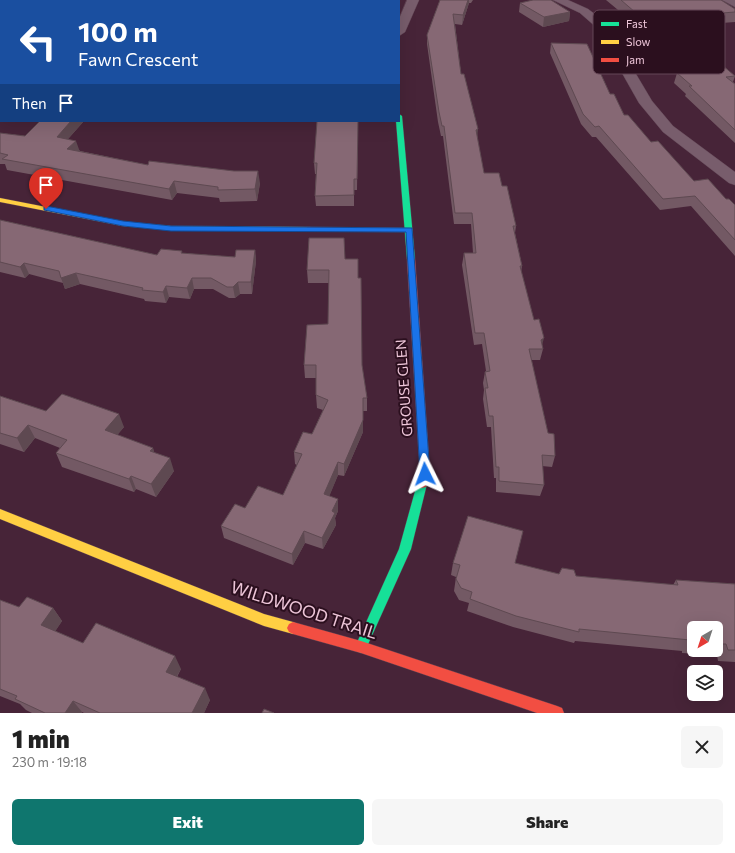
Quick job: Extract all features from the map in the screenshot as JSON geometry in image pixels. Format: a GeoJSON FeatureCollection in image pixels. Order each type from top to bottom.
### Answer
{"type":"FeatureCollection","features":[{"type":"Feature","properties":{"kind":"street"},"geometry":{"type":"LineString","coordinates":[[400,30],[413,0]]}},
{"type":"Feature","properties":{"kind":"street"},"geometry":{"type":"LineString","coordinates":[[559,0],[584,11],[593,18]]}},
{"type":"Feature","properties":{"kind":"street"},"geometry":{"type":"LineString","coordinates":[[728,0],[735,4]]}},
{"type":"Feature","properties":{"kind":"street"},"geometry":{"type":"LineString","coordinates":[[630,74],[650,108],[668,129],[735,180]]}},
{"type":"Feature","properties":{"kind":"street","name":"GROUSE GLEN"},"geometry":{"type":"LineString","coordinates":[[361,647],[404,549],[425,474],[409,230],[400,122]]}},
{"type":"Feature","properties":{"kind":"street"},"geometry":{"type":"LineString","coordinates":[[0,200],[123,224],[171,228],[409,230]]}},
{"type":"Feature","properties":{"kind":"street","name":"WILDWOOD TRAIL"},"geometry":{"type":"LineString","coordinates":[[0,514],[264,620],[361,647],[557,713]]}},
{"type":"Feature","properties":{"kind":"building"},"geometry":{"type":"Polygon","coordinates":[[[440,0],[468,0],[463,15],[453,14],[461,74],[464,74],[478,129],[476,130],[484,173],[499,173],[502,186],[507,186],[516,226],[513,226],[522,266],[520,266],[534,320],[539,319],[544,338],[541,340],[543,349],[529,349],[548,433],[554,434],[555,456],[542,455],[544,485],[499,481],[499,467],[496,467],[493,416],[489,416],[485,388],[488,388],[485,372],[490,371],[484,333],[475,333],[464,253],[476,253],[472,213],[455,213],[444,126],[442,126],[439,112],[427,35],[440,0]]]}},
{"type":"Feature","properties":{"kind":"building"},"geometry":{"type":"Polygon","coordinates":[[[533,0],[551,0],[570,12],[544,17],[520,3],[533,0]]]}},
{"type":"Feature","properties":{"kind":"building"},"geometry":{"type":"Polygon","coordinates":[[[621,0],[721,0],[735,9],[735,12],[725,13],[725,10],[633,10],[621,0]]]}},
{"type":"Feature","properties":{"kind":"building"},"geometry":{"type":"Polygon","coordinates":[[[551,43],[587,44],[593,57],[593,74],[601,74],[610,94],[614,94],[624,115],[628,115],[651,142],[658,141],[694,181],[708,179],[726,199],[729,199],[735,205],[735,240],[695,196],[663,199],[599,126],[595,127],[583,114],[551,43]]]}},
{"type":"Feature","properties":{"kind":"building"},"geometry":{"type":"Polygon","coordinates":[[[725,68],[735,76],[726,77],[735,84],[735,130],[689,86],[692,86],[678,74],[725,74],[725,68]]]}},
{"type":"Feature","properties":{"kind":"building"},"geometry":{"type":"Polygon","coordinates":[[[39,122],[70,122],[57,137],[76,141],[67,149],[148,165],[149,161],[234,171],[258,171],[255,189],[218,190],[218,187],[174,181],[169,189],[2,159],[8,155],[0,153],[0,133],[25,136],[39,122]]]}},
{"type":"Feature","properties":{"kind":"building"},"geometry":{"type":"Polygon","coordinates":[[[317,122],[358,122],[357,179],[354,179],[354,195],[315,196],[317,163],[314,163],[317,122]]]}},
{"type":"Feature","properties":{"kind":"building"},"geometry":{"type":"Polygon","coordinates":[[[0,220],[157,255],[161,249],[182,251],[181,253],[235,257],[236,250],[255,250],[251,282],[238,282],[233,287],[227,287],[211,278],[192,278],[187,288],[166,286],[163,292],[142,290],[143,288],[76,273],[61,278],[59,271],[24,263],[20,267],[0,262],[0,220]]]}},
{"type":"Feature","properties":{"kind":"building"},"geometry":{"type":"Polygon","coordinates":[[[309,238],[344,238],[345,259],[358,259],[358,278],[361,278],[362,365],[367,398],[363,398],[363,420],[344,464],[338,462],[324,494],[338,499],[332,511],[335,513],[322,538],[304,531],[292,554],[221,526],[235,504],[245,508],[258,486],[283,495],[302,454],[294,452],[303,432],[312,434],[328,400],[316,395],[316,365],[304,365],[307,325],[328,324],[329,270],[307,270],[309,238]]]}},
{"type":"Feature","properties":{"kind":"building"},"geometry":{"type":"Polygon","coordinates":[[[62,394],[119,414],[105,430],[153,448],[150,451],[170,458],[151,484],[131,476],[129,479],[56,453],[67,440],[28,425],[17,438],[0,433],[0,396],[46,411],[62,394]]]}},
{"type":"Feature","properties":{"kind":"building"},"geometry":{"type":"Polygon","coordinates":[[[468,516],[523,531],[515,563],[559,574],[562,568],[574,570],[576,576],[678,585],[676,580],[735,584],[735,650],[728,650],[726,644],[723,644],[723,621],[687,621],[687,640],[579,629],[579,632],[516,616],[470,599],[472,592],[461,588],[456,579],[460,565],[453,563],[468,516]]]}},
{"type":"Feature","properties":{"kind":"building"},"geometry":{"type":"Polygon","coordinates":[[[27,597],[53,608],[41,625],[83,643],[96,623],[175,656],[166,672],[205,688],[192,713],[100,713],[73,701],[65,713],[45,713],[15,699],[17,696],[0,689],[0,600],[19,607],[27,597]]]}},
{"type":"Feature","properties":{"kind":"building"},"geometry":{"type":"Polygon","coordinates":[[[264,709],[274,713],[262,713],[264,709]]]}},
{"type":"Feature","properties":{"kind":"traffic: fast"},"geometry":{"type":"LineString","coordinates":[[400,122],[411,259]]}},
{"type":"Feature","properties":{"kind":"traffic: fast"},"geometry":{"type":"LineString","coordinates":[[361,647],[405,549],[422,484]]}},
{"type":"Feature","properties":{"kind":"traffic: slow"},"geometry":{"type":"LineString","coordinates":[[0,200],[123,224],[171,228],[310,229]]}},
{"type":"Feature","properties":{"kind":"traffic: slow"},"geometry":{"type":"LineString","coordinates":[[0,514],[264,620],[293,628]]}},
{"type":"Feature","properties":{"kind":"traffic: jam"},"geometry":{"type":"LineString","coordinates":[[310,229],[409,230]]}},
{"type":"Feature","properties":{"kind":"traffic: jam"},"geometry":{"type":"LineString","coordinates":[[411,259],[425,474],[422,484]]}},
{"type":"Feature","properties":{"kind":"traffic: jam"},"geometry":{"type":"LineString","coordinates":[[293,628],[361,647],[557,713]]}},
{"type":"Feature","properties":{"kind":"route"},"geometry":{"type":"LineString","coordinates":[[46,209],[123,224],[171,228],[409,230],[425,474]]}}]}
